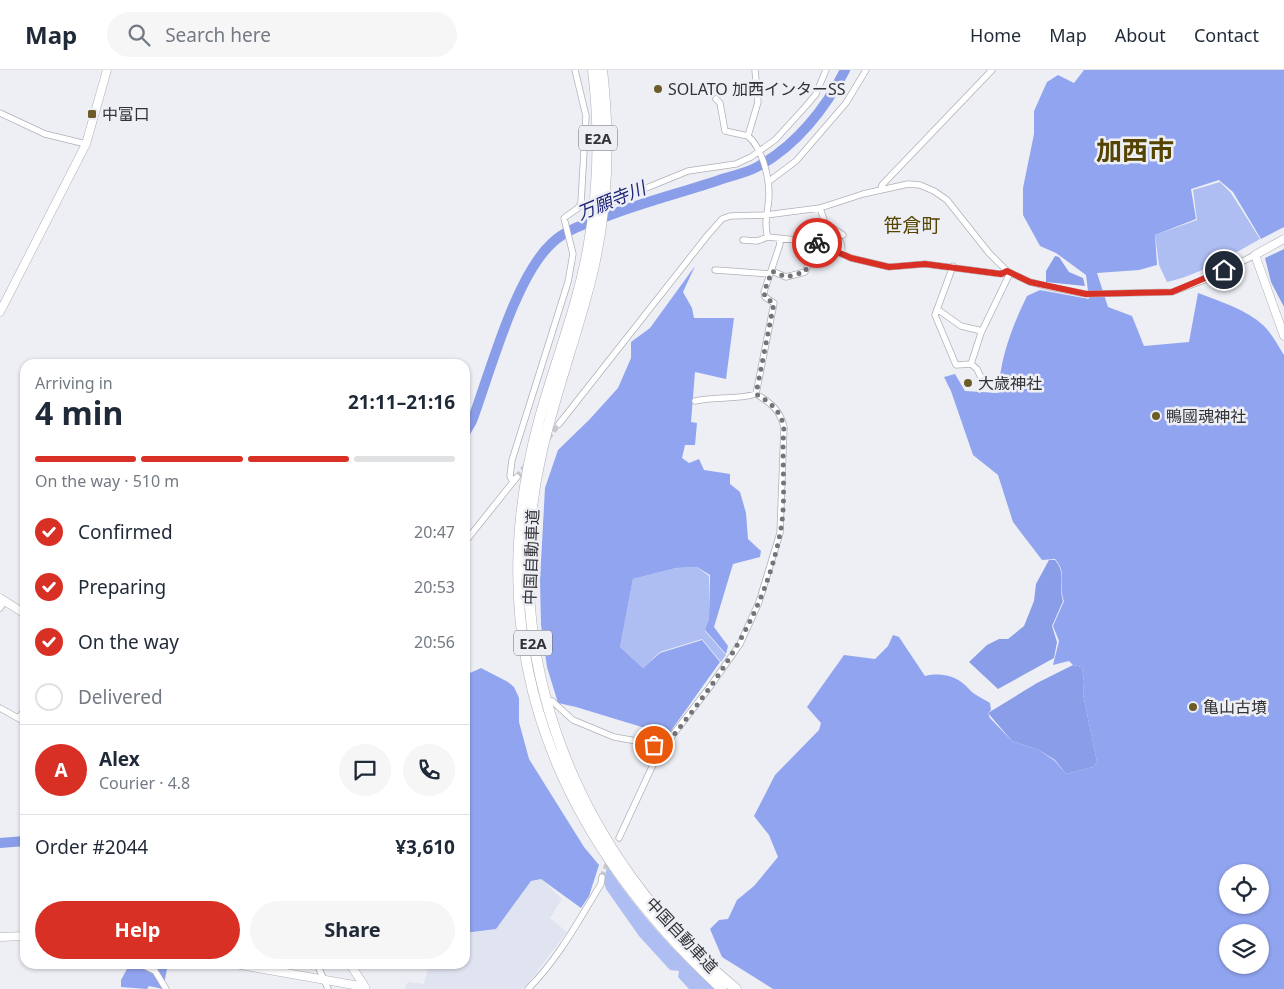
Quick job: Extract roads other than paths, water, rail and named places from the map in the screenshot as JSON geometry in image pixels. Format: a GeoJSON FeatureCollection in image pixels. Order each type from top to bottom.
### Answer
{"type":"FeatureCollection","features":[{"type":"Feature","properties":{"kind":"highway"},"geometry":{"type":"LineString","coordinates":[[588,70],[598,136]]}},
{"type":"Feature","properties":{"kind":"highway","name":"中国自動車道"},"geometry":{"type":"LineString","coordinates":[[593,70],[598,136],[594,244],[583,311],[541,455],[534,488],[528,566],[530,619],[534,653],[540,684],[560,748],[573,778],[606,839],[627,871],[674,929],[736,989]]}},
{"type":"Feature","properties":{"kind":"highway","name":"中国自動車道"},"geometry":{"type":"LineString","coordinates":[[602,70],[607,135],[608,201],[539,421],[524,488],[517,566],[524,654],[537,711],[551,752],[580,814],[620,877],[643,907],[674,943],[722,989]]}},
{"type":"Feature","properties":{"kind":"street"},"geometry":{"type":"LineString","coordinates":[[1,309],[86,144],[107,70]]}},
{"type":"Feature","properties":{"kind":"street"},"geometry":{"type":"LineString","coordinates":[[470,536],[515,479],[510,476],[512,460],[568,282],[572,251],[564,220],[581,203],[585,153],[584,101],[576,70]]}},
{"type":"Feature","properties":{"kind":"street"},"geometry":{"type":"LineString","coordinates":[[748,136],[758,102],[755,70]]}},
{"type":"Feature","properties":{"kind":"street"},"geometry":{"type":"LineString","coordinates":[[608,201],[688,171],[736,164],[759,153],[775,140],[816,94],[826,70]]}},
{"type":"Feature","properties":{"kind":"street"},"geometry":{"type":"LineString","coordinates":[[767,180],[796,161],[846,103],[866,70]]}},
{"type":"Feature","properties":{"kind":"street"},"geometry":{"type":"LineString","coordinates":[[881,190],[882,185],[992,70]]}},
{"type":"Feature","properties":{"kind":"street"},"geometry":{"type":"LineString","coordinates":[[716,99],[720,103],[725,131],[748,136],[759,153],[767,180],[766,215],[768,237]]}},
{"type":"Feature","properties":{"kind":"street"},"geometry":{"type":"LineString","coordinates":[[0,113],[45,134],[86,144]]}},
{"type":"Feature","properties":{"kind":"street"},"geometry":{"type":"LineString","coordinates":[[558,424],[722,219],[730,216],[766,215],[820,208],[881,190],[908,184],[920,185],[934,190],[946,200],[989,253],[1009,272],[1030,282],[1086,294],[1172,292],[1206,279],[1284,239]]}},
{"type":"Feature","properties":{"kind":"street"},"geometry":{"type":"LineString","coordinates":[[820,208],[824,225],[840,239],[841,254]]}},
{"type":"Feature","properties":{"kind":"street"},"geometry":{"type":"LineString","coordinates":[[824,225],[843,235]]}},
{"type":"Feature","properties":{"kind":"street"},"geometry":{"type":"LineString","coordinates":[[715,270],[771,272],[786,277],[805,272],[824,225]]}},
{"type":"Feature","properties":{"kind":"street"},"geometry":{"type":"LineString","coordinates":[[743,240],[757,240],[768,237],[816,242],[841,254],[889,267],[915,263],[953,266],[1001,274],[1009,272]]}},
{"type":"Feature","properties":{"kind":"street"},"geometry":{"type":"LineString","coordinates":[[756,394],[774,303],[765,298],[764,292],[780,244],[779,239]]}},
{"type":"Feature","properties":{"kind":"street"},"geometry":{"type":"LineString","coordinates":[[1255,255],[1284,336]]}},
{"type":"Feature","properties":{"kind":"street"},"geometry":{"type":"LineString","coordinates":[[953,266],[946,291],[937,309],[937,322],[956,365],[971,364],[977,369],[983,382]]}},
{"type":"Feature","properties":{"kind":"street"},"geometry":{"type":"LineString","coordinates":[[971,364],[982,331],[1009,272]]}},
{"type":"Feature","properties":{"kind":"street"},"geometry":{"type":"LineString","coordinates":[[937,309],[961,326],[982,331]]}},
{"type":"Feature","properties":{"kind":"street"},"geometry":{"type":"LineString","coordinates":[[695,401],[712,397],[744,398],[756,394]]}},
{"type":"Feature","properties":{"kind":"street"},"geometry":{"type":"LineString","coordinates":[[619,838],[654,762],[710,688],[745,635],[759,602],[780,533],[784,427],[781,415],[776,409],[756,394]]}},
{"type":"Feature","properties":{"kind":"street"},"geometry":{"type":"LineString","coordinates":[[2,602],[20,611]]}},
{"type":"Feature","properties":{"kind":"street"},"geometry":{"type":"LineString","coordinates":[[552,701],[572,720],[614,737],[665,746]]}},
{"type":"Feature","properties":{"kind":"street"},"geometry":{"type":"LineString","coordinates":[[0,708],[19,717]]}},
{"type":"Feature","properties":{"kind":"street"},"geometry":{"type":"LineString","coordinates":[[528,989],[542,975],[572,932],[601,884],[602,877]]}},
{"type":"Feature","properties":{"kind":"street"},"geometry":{"type":"LineString","coordinates":[[0,937],[20,936]]}},
{"type":"Feature","properties":{"kind":"street"},"geometry":{"type":"LineString","coordinates":[[151,969],[155,971],[166,989]]}},
{"type":"Feature","properties":{"kind":"street"},"geometry":{"type":"LineString","coordinates":[[267,969],[323,978],[365,988]]}},
{"type":"Feature","properties":{"kind":"street"},"geometry":{"type":"LineString","coordinates":[[319,969],[328,989]]}},
{"type":"Feature","properties":{"kind":"street"},"geometry":{"type":"LineString","coordinates":[[353,969],[365,988]]}},
{"type":"Feature","properties":{"kind":"waterway","name":"万願寺川"},"geometry":{"type":"LineString","coordinates":[[470,424],[515,302],[526,278],[552,243],[565,233],[589,222],[757,167],[785,148],[808,125],[829,98],[845,70]]}},
{"type":"Feature","properties":{"kind":"waterway","name":"万願寺川"},"geometry":{"type":"LineString","coordinates":[[0,843],[20,841]]}},
{"type":"Feature","properties":{"kind":"tunnel"},"geometry":{"type":"LineString","coordinates":[[548,438],[559,424]]}},
{"type":"Feature","properties":{"kind":"tunnel"},"geometry":{"type":"LineString","coordinates":[[517,477],[528,463]]}},
{"type":"Feature","properties":{"kind":"tunnel"},"geometry":{"type":"LineString","coordinates":[[602,877],[610,858]]}},
{"type":"Feature","properties":{"kind":"place","name":"SOLATO 加西インターSS"},"geometry":{"type":"Point","coordinates":[658,89]}},
{"type":"Feature","properties":{"kind":"place","name":"中富口"},"geometry":{"type":"Point","coordinates":[92,114]}},
{"type":"Feature","properties":{"kind":"place","name":"大歳神社"},"geometry":{"type":"Point","coordinates":[968,383]}},
{"type":"Feature","properties":{"kind":"place","name":"鴨國魂神社"},"geometry":{"type":"Point","coordinates":[1156,416]}},
{"type":"Feature","properties":{"kind":"place","name":"亀山古墳"},"geometry":{"type":"Point","coordinates":[1193,707]}},
{"type":"Feature","properties":{"kind":"district","name":"加西市"},"geometry":{"type":"Point","coordinates":[1135,150]}},
{"type":"Feature","properties":{"kind":"district","name":"笹倉町"},"geometry":{"type":"Point","coordinates":[912,225]}}]}
